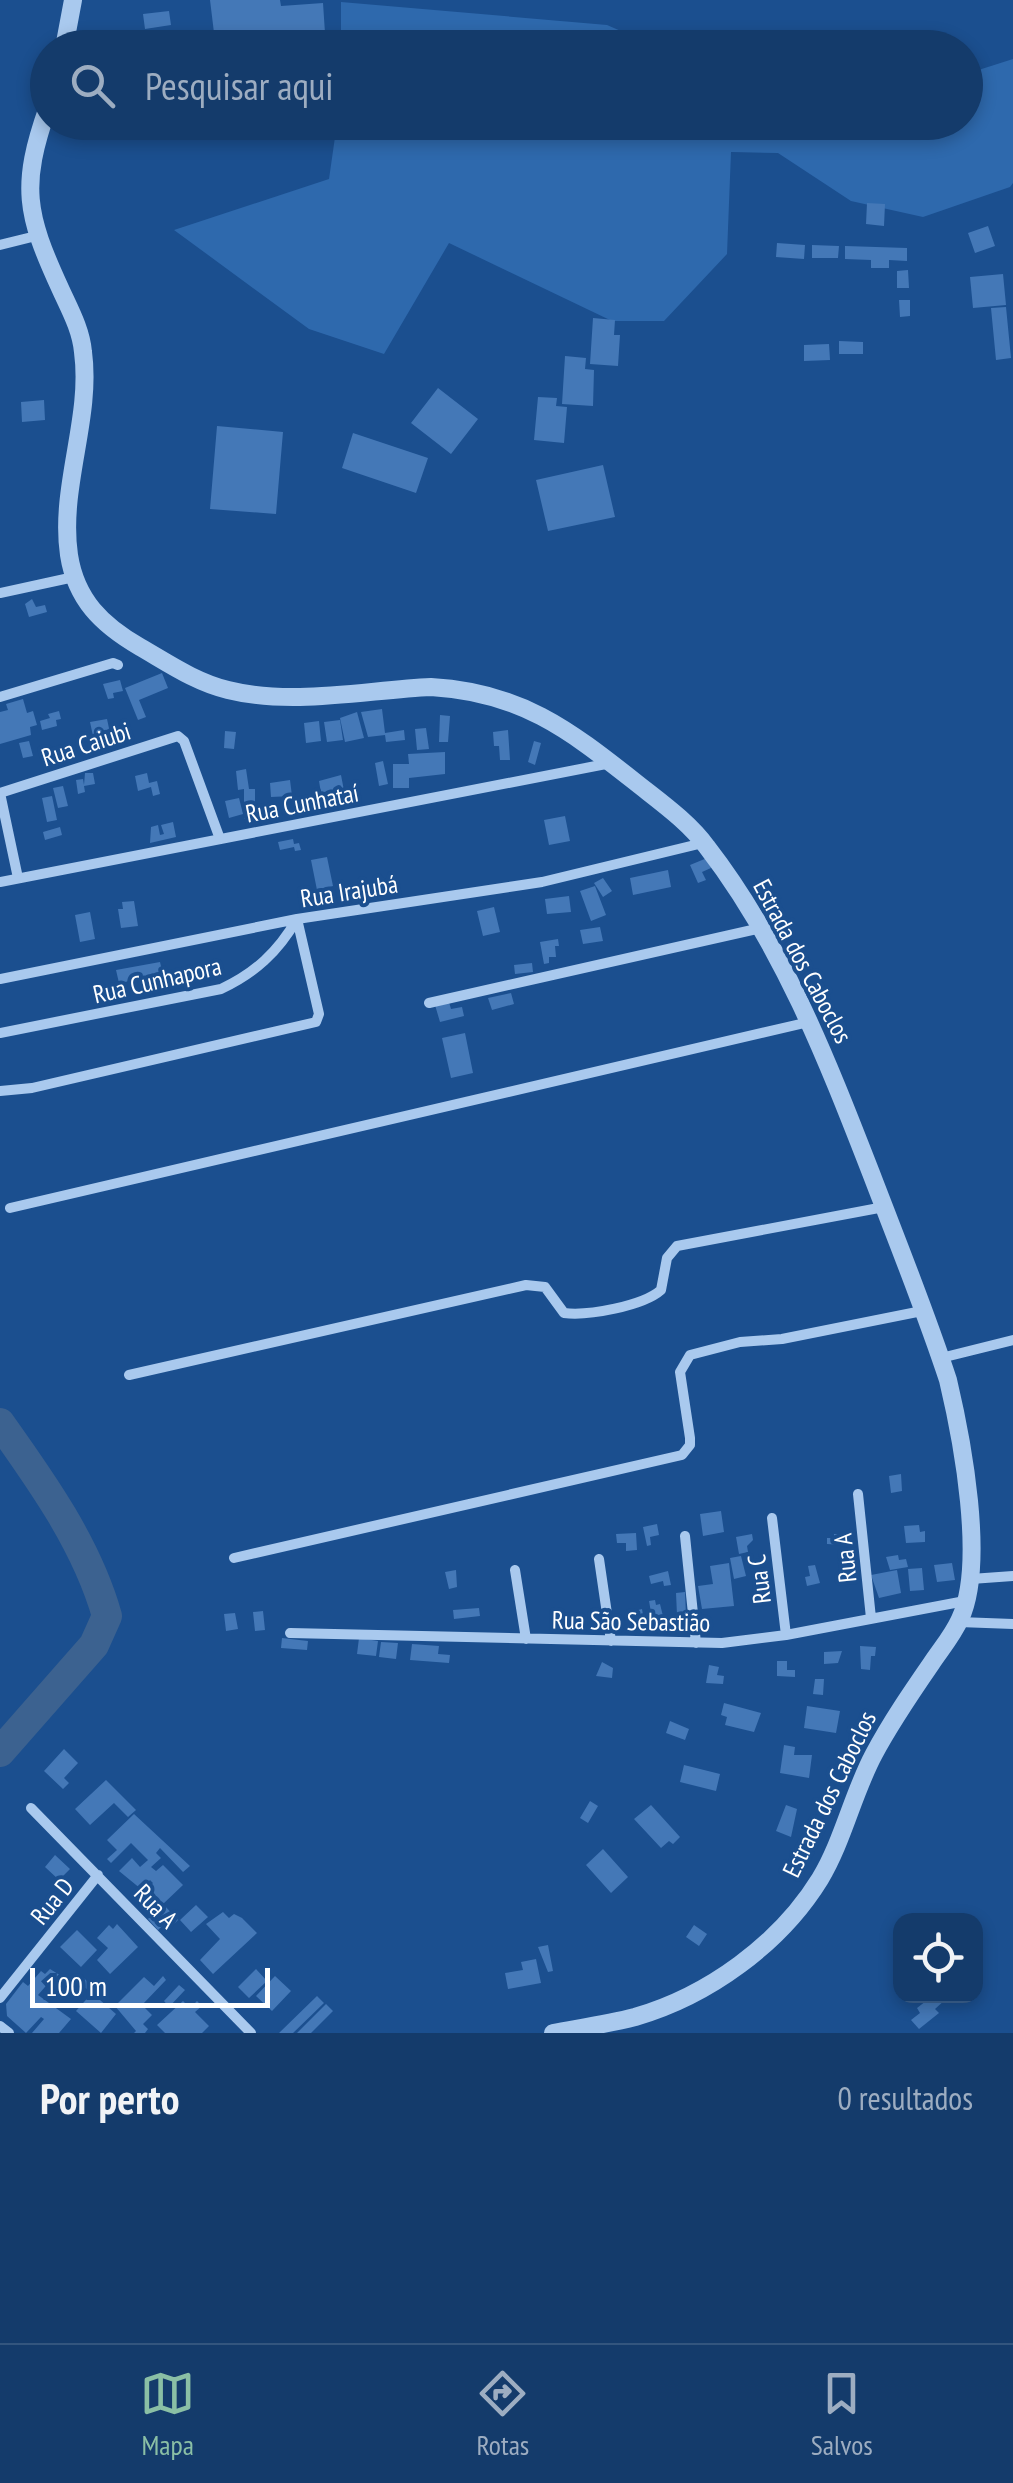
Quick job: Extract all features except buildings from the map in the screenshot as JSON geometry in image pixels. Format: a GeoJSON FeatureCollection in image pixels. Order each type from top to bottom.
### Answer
{"type":"FeatureCollection","features":[{"type":"Feature","properties":{"kind":"street"},"geometry":{"type":"LineString","coordinates":[[67,30],[73,0]]}},
{"type":"Feature","properties":{"kind":"street","name":"Estrada dos Caboclos"},"geometry":{"type":"LineString","coordinates":[[36,140],[28,200],[36,236],[84,350],[68,521],[69,554],[85,602],[115,632],[186,675],[227,690],[266,696],[459,688],[522,706],[549,718],[674,813],[704,843],[761,928],[809,1022],[941,1358],[962,1444],[971,1578],[968,1600],[959,1622],[892,1722],[865,1772],[821,1878],[786,1923],[754,1953],[696,1993],[633,2017],[553,2033]]}},
{"type":"Feature","properties":{"kind":"street"},"geometry":{"type":"LineString","coordinates":[[0,245],[36,236]]}},
{"type":"Feature","properties":{"kind":"street"},"geometry":{"type":"LineString","coordinates":[[0,593],[74,576]]}},
{"type":"Feature","properties":{"kind":"street"},"geometry":{"type":"LineString","coordinates":[[0,697],[113,664],[118,666]]}},
{"type":"Feature","properties":{"kind":"street","name":"Rua Caiubi"},"geometry":{"type":"LineString","coordinates":[[0,793],[178,736],[184,741],[220,839]]}},
{"type":"Feature","properties":{"kind":"street","name":"Rua Cunhataí"},"geometry":{"type":"LineString","coordinates":[[0,882],[612,763]]}},
{"type":"Feature","properties":{"kind":"street"},"geometry":{"type":"LineString","coordinates":[[0,793],[18,878]]}},
{"type":"Feature","properties":{"kind":"street","name":"Rua Irajubá"},"geometry":{"type":"LineString","coordinates":[[0,979],[296,919],[542,882],[704,843]]}},
{"type":"Feature","properties":{"kind":"street"},"geometry":{"type":"LineString","coordinates":[[0,1091],[32,1088],[316,1022],[319,1014],[296,919]]}},
{"type":"Feature","properties":{"kind":"street","name":"Rua Cunhapora"},"geometry":{"type":"LineString","coordinates":[[0,1033],[221,989],[253,971],[281,946],[296,919]]}},
{"type":"Feature","properties":{"kind":"street"},"geometry":{"type":"LineString","coordinates":[[429,1002],[761,928]]}},
{"type":"Feature","properties":{"kind":"street"},"geometry":{"type":"LineString","coordinates":[[10,1208],[809,1022]]}},
{"type":"Feature","properties":{"kind":"street"},"geometry":{"type":"LineString","coordinates":[[128,1375],[526,1285],[545,1287],[564,1314],[632,1303],[648,1299],[660,1290],[667,1258],[677,1246],[884,1207]]}},
{"type":"Feature","properties":{"kind":"street"},"geometry":{"type":"LineString","coordinates":[[234,1558],[682,1455],[690,1438],[680,1372],[690,1354],[922,1311]]}},
{"type":"Feature","properties":{"kind":"street"},"geometry":{"type":"LineString","coordinates":[[941,1358],[1013,1340]]}},
{"type":"Feature","properties":{"kind":"street","name":"Rua A"},"geometry":{"type":"LineString","coordinates":[[858,1494],[871,1618]]}},
{"type":"Feature","properties":{"kind":"street","name":"Rua C"},"geometry":{"type":"LineString","coordinates":[[772,1518],[786,1635]]}},
{"type":"Feature","properties":{"kind":"street"},"geometry":{"type":"LineString","coordinates":[[685,1536],[696,1643]]}},
{"type":"Feature","properties":{"kind":"street"},"geometry":{"type":"LineString","coordinates":[[599,1559],[611,1641]]}},
{"type":"Feature","properties":{"kind":"street"},"geometry":{"type":"LineString","coordinates":[[515,1570],[526,1639]]}},
{"type":"Feature","properties":{"kind":"street"},"geometry":{"type":"LineString","coordinates":[[971,1578],[1013,1576]]}},
{"type":"Feature","properties":{"kind":"street","name":"Rua São Sebastião"},"geometry":{"type":"LineString","coordinates":[[290,1633],[696,1643],[786,1635],[968,1600]]}},
{"type":"Feature","properties":{"kind":"street"},"geometry":{"type":"LineString","coordinates":[[959,1622],[1013,1624]]}},
{"type":"Feature","properties":{"kind":"street","name":"Rua A"},"geometry":{"type":"LineString","coordinates":[[30,1808],[251,2033]]}},
{"type":"Feature","properties":{"kind":"street","name":"Rua D"},"geometry":{"type":"LineString","coordinates":[[0,1998],[98,1876]]}},
{"type":"Feature","properties":{"kind":"street"},"geometry":{"type":"LineString","coordinates":[[0,2026],[9,2033]]}},
{"type":"Feature","properties":{"kind":"shaded area"},"geometry":{"type":"Polygon","coordinates":[[[341,2],[607,25],[619,30],[341,30],[341,2]]]}},
{"type":"Feature","properties":{"kind":"shaded area"},"geometry":{"type":"Polygon","coordinates":[[[1013,59],[1010,187],[923,217],[851,201],[778,153],[731,152],[727,254],[664,321],[612,321],[449,243],[384,354],[309,329],[174,230],[329,179],[335,140],[983,140],[983,69],[1013,59]]]}},
{"type":"Feature","properties":{"kind":"waterway"},"geometry":{"type":"LineString","coordinates":[[0,1423],[75,1539],[107,1616],[94,1645],[0,1752]]}}]}
